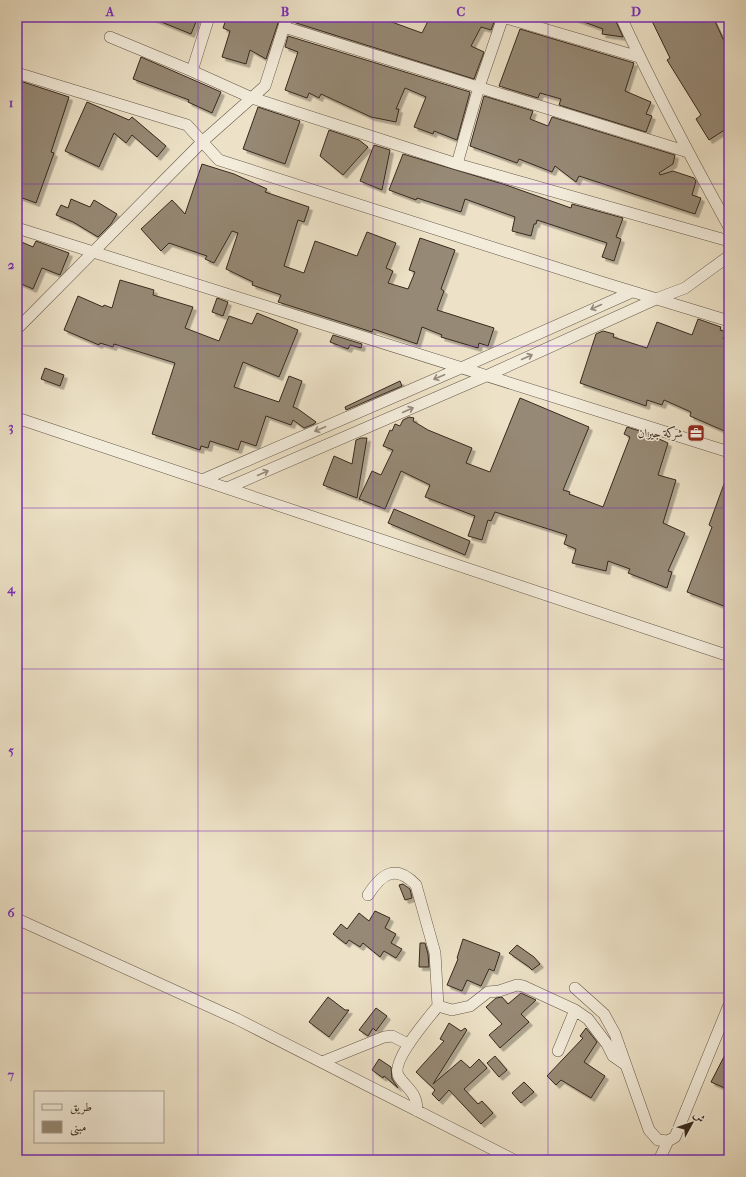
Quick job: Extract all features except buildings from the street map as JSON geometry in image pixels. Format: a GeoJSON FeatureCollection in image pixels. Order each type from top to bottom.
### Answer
{"type":"FeatureCollection","features":[{"type":"Feature","properties":{"kind":"street"},"geometry":{"type":"LineString","coordinates":[[192,71],[209,17]]}},
{"type":"Feature","properties":{"kind":"street"},"geometry":{"type":"LineString","coordinates":[[458,164],[479,88],[503,17],[639,57]]}},
{"type":"Feature","properties":{"kind":"street"},"geometry":{"type":"LineString","coordinates":[[621,17],[639,57],[729,227]]}},
{"type":"Feature","properties":{"kind":"street"},"geometry":{"type":"LineString","coordinates":[[720,17],[729,36]]}},
{"type":"Feature","properties":{"kind":"street"},"geometry":{"type":"LineString","coordinates":[[17,329],[202,141],[265,86],[285,22],[479,88],[688,152]]}},
{"type":"Feature","properties":{"kind":"street"},"geometry":{"type":"LineString","coordinates":[[110,37],[252,98],[458,164],[729,241]]}},
{"type":"Feature","properties":{"kind":"street"},"geometry":{"type":"LineString","coordinates":[[17,73],[187,125],[219,160],[632,292],[729,321]]}},
{"type":"Feature","properties":{"kind":"street"},"geometry":{"type":"LineString","coordinates":[[17,228],[729,452]]}},
{"type":"Feature","properties":{"kind":"street"},"geometry":{"type":"LineString","coordinates":[[227,488],[383,420],[482,374],[685,288],[729,256]]}},
{"type":"Feature","properties":{"kind":"street"},"geometry":{"type":"LineString","coordinates":[[202,480],[632,292]]}},
{"type":"Feature","properties":{"kind":"street"},"geometry":{"type":"LineString","coordinates":[[482,374],[486,357]]}},
{"type":"Feature","properties":{"kind":"street"},"geometry":{"type":"LineString","coordinates":[[383,420],[386,400]]}},
{"type":"Feature","properties":{"kind":"street"},"geometry":{"type":"LineString","coordinates":[[17,418],[729,656]]}},
{"type":"Feature","properties":{"kind":"street"},"geometry":{"type":"LineString","coordinates":[[368,895],[376,882],[383,876],[395,872],[409,877],[416,885],[435,953],[438,1006],[408,1044],[397,1069],[398,1076],[414,1093],[417,1102],[417,1111]]}},
{"type":"Feature","properties":{"kind":"street"},"geometry":{"type":"LineString","coordinates":[[17,919],[237,1019],[514,1160]]}},
{"type":"Feature","properties":{"kind":"street"},"geometry":{"type":"LineString","coordinates":[[438,1006],[452,1010],[470,1006],[488,992],[499,991],[517,985],[523,986],[575,1010],[588,1019],[607,1044],[613,1056],[626,1065]]}},
{"type":"Feature","properties":{"kind":"street"},"geometry":{"type":"LineString","coordinates":[[575,988],[604,1014],[615,1034],[649,1130],[658,1140],[668,1141]]}},
{"type":"Feature","properties":{"kind":"street"},"geometry":{"type":"LineString","coordinates":[[659,1160],[668,1141],[675,1137],[729,1006]]}},
{"type":"Feature","properties":{"kind":"street"},"geometry":{"type":"LineString","coordinates":[[558,1051],[575,1010]]}},
{"type":"Feature","properties":{"kind":"street"},"geometry":{"type":"LineString","coordinates":[[322,1062],[384,1037],[392,1036],[408,1044]]}},
{"type":"Feature","properties":{"kind":"place","name":"شركة جيران"},"geometry":{"type":"Point","coordinates":[696,433]}}]}
